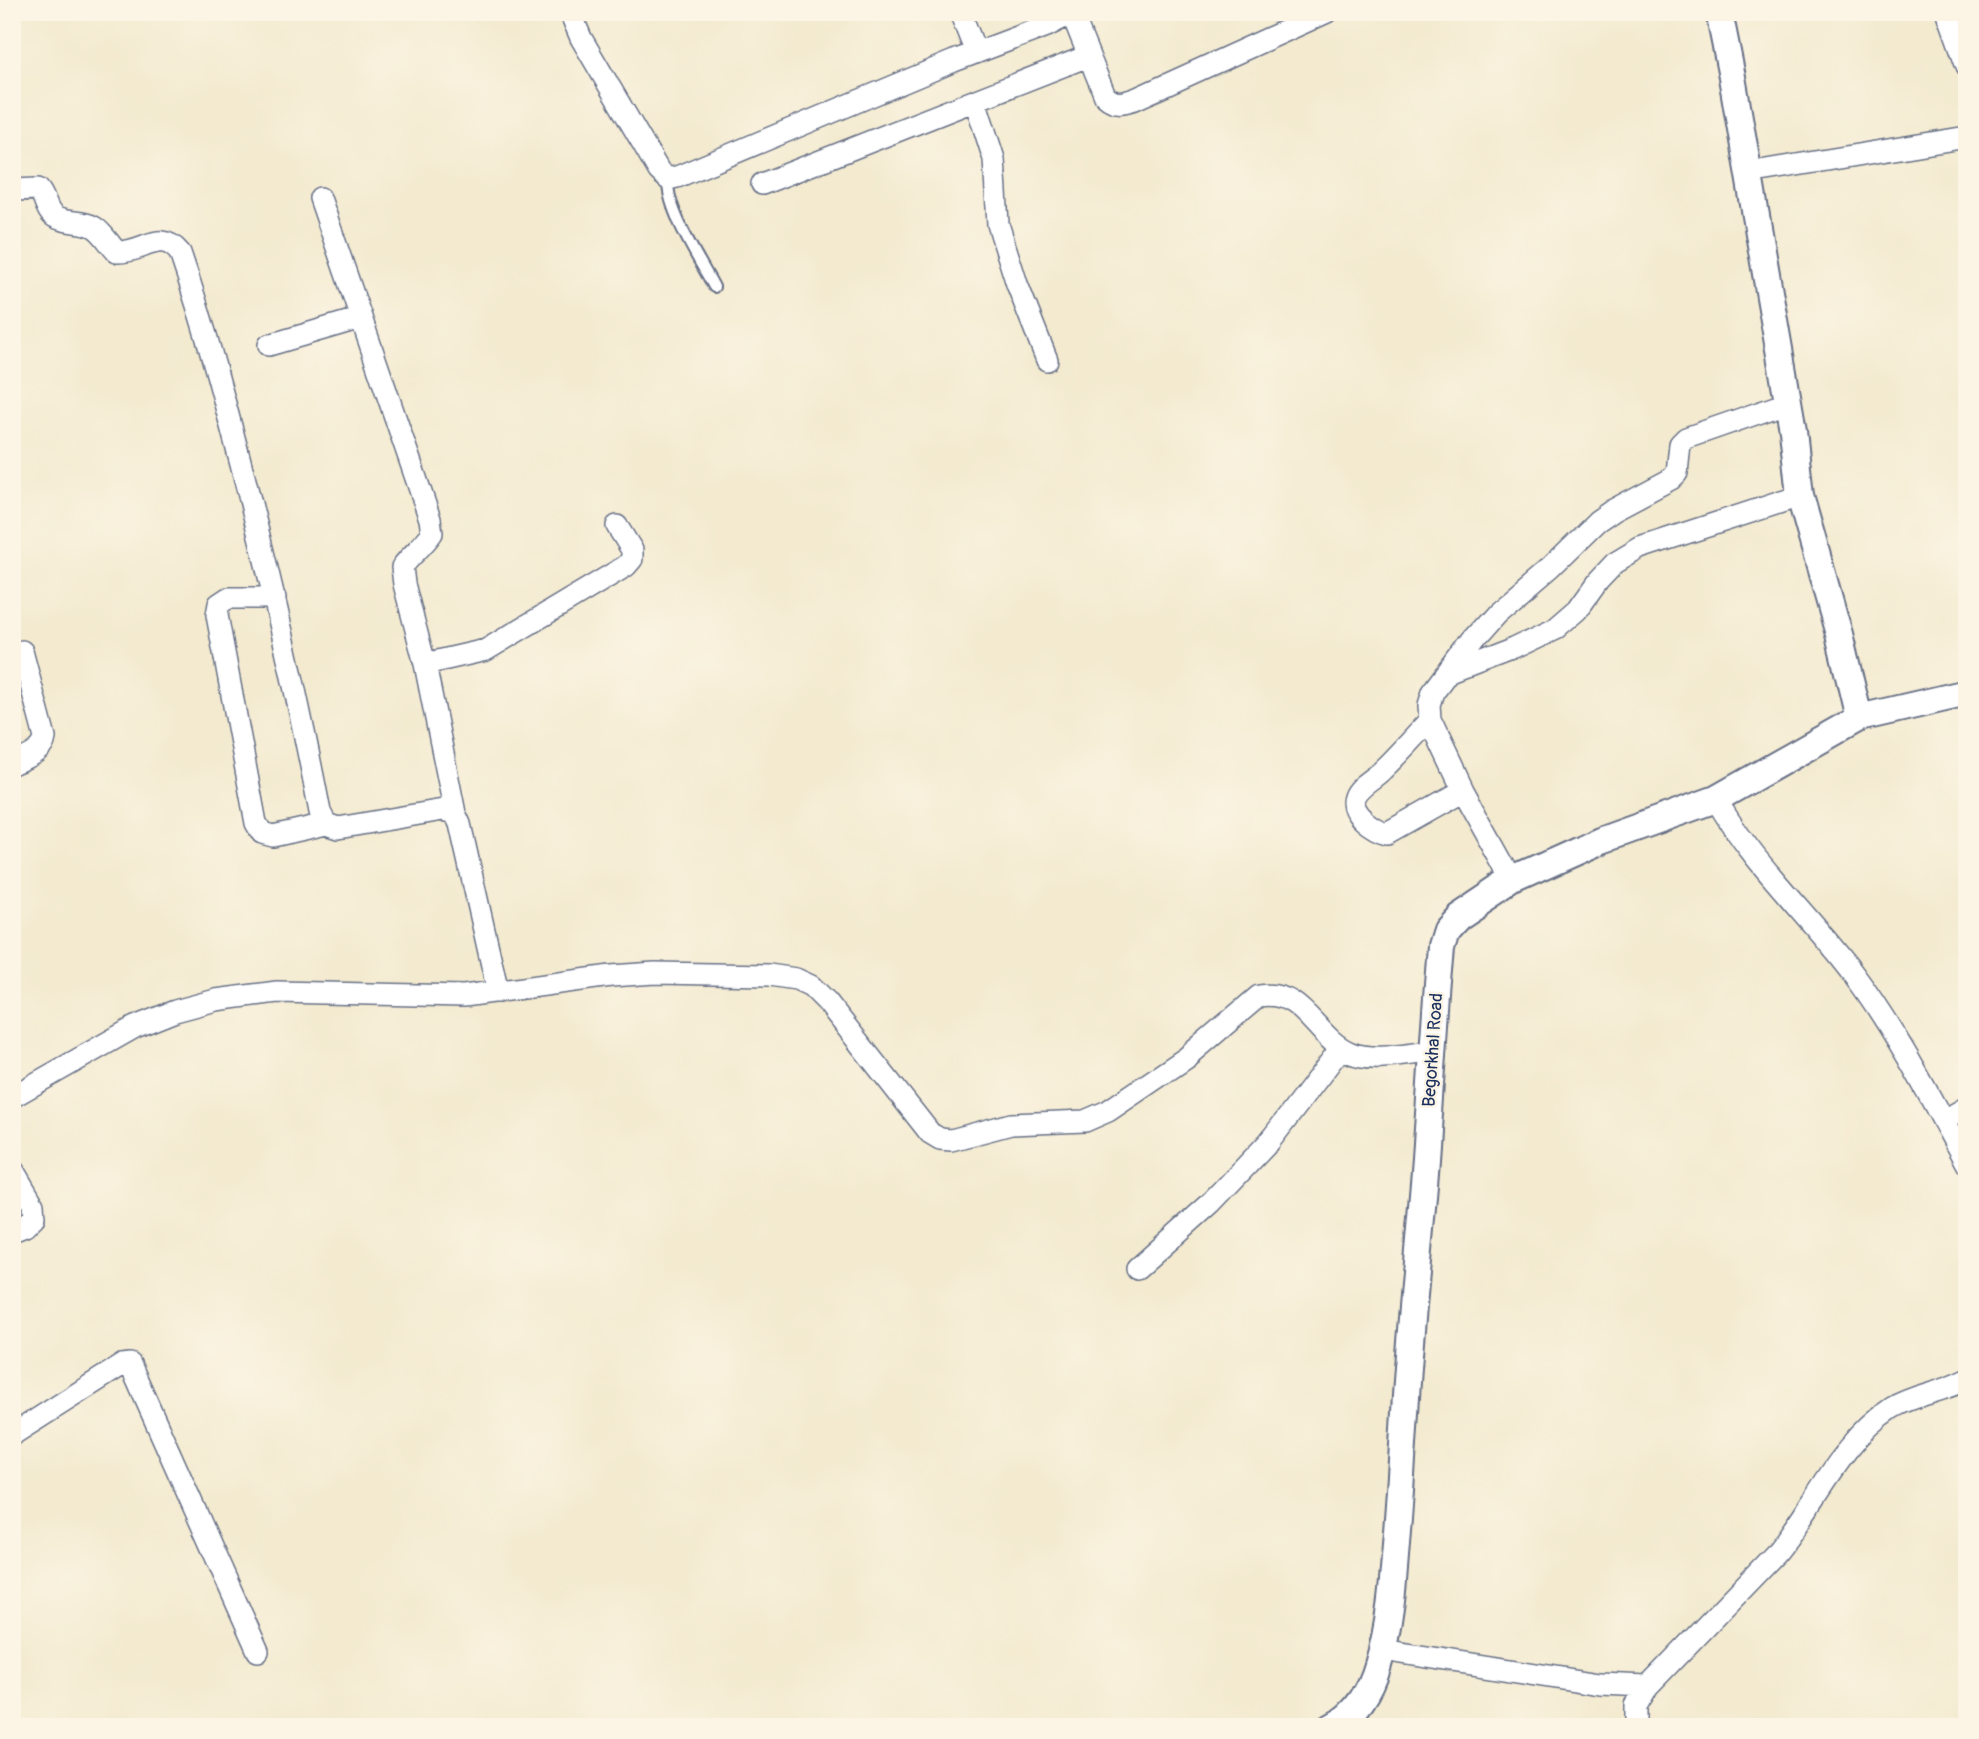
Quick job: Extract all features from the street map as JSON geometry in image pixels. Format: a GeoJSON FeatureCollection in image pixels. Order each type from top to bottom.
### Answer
{"type":"FeatureCollection","features":[{"type":"Feature","properties":{"kind":"street"},"geometry":{"type":"LineString","coordinates":[[570,12],[581,38],[659,171],[668,179],[1047,26],[1073,13],[1105,96],[1111,102],[1120,104],[1327,12]]}},
{"type":"Feature","properties":{"kind":"street"},"geometry":{"type":"LineString","coordinates":[[960,12],[976,53]]}},
{"type":"Feature","properties":{"kind":"street"},"geometry":{"type":"LineString","coordinates":[[1719,12],[1793,430],[1800,496],[1839,634],[1859,718]]}},
{"type":"Feature","properties":{"kind":"street"},"geometry":{"type":"LineString","coordinates":[[1952,13],[1967,66]]}},
{"type":"Feature","properties":{"kind":"street"},"geometry":{"type":"LineString","coordinates":[[762,184],[1088,56]]}},
{"type":"Feature","properties":{"kind":"street"},"geometry":{"type":"LineString","coordinates":[[975,100],[994,159],[998,224],[1017,284],[1047,360]]}},
{"type":"Feature","properties":{"kind":"street"},"geometry":{"type":"LineString","coordinates":[[1748,173],[1967,137]]}},
{"type":"Feature","properties":{"kind":"street"},"geometry":{"type":"LineString","coordinates":[[12,190],[38,188],[44,195],[48,211],[55,217],[91,225],[117,252],[129,252],[160,241],[172,243],[180,253],[208,337],[275,598],[295,682],[320,812],[326,824]]}},
{"type":"Feature","properties":{"kind":"street"},"geometry":{"type":"LineString","coordinates":[[320,198],[430,519],[432,533],[424,545],[402,566],[404,584],[425,664],[455,813],[460,824],[498,992]]}},
{"type":"Feature","properties":{"kind":"street"},"geometry":{"type":"LineString","coordinates":[[269,345],[361,318]]}},
{"type":"Feature","properties":{"kind":"street"},"geometry":{"type":"LineString","coordinates":[[1513,880],[1463,790],[1430,720],[1429,705],[1433,692],[1496,613],[1551,566],[1597,521],[1677,473],[1680,444],[1686,438],[1787,403]]}},
{"type":"Feature","properties":{"kind":"street"},"geometry":{"type":"LineString","coordinates":[[1448,674],[1513,649],[1555,629],[1578,609],[1615,563],[1640,548],[1800,496]]}},
{"type":"Feature","properties":{"kind":"street"},"geometry":{"type":"LineString","coordinates":[[425,664],[486,650],[626,566],[632,559],[632,550],[617,526]]}},
{"type":"Feature","properties":{"kind":"street"},"geometry":{"type":"LineString","coordinates":[[275,598],[228,598],[219,604],[217,615],[256,823],[262,833],[273,836],[326,824],[338,828],[443,810],[455,813]]}},
{"type":"Feature","properties":{"kind":"street"},"geometry":{"type":"LineString","coordinates":[[12,764],[38,751],[44,745],[45,738],[22,651]]}},
{"type":"Feature","properties":{"kind":"street","name":"Begorkhal Road"},"geometry":{"type":"LineString","coordinates":[[1332,1727],[1342,1722],[1359,1705],[1369,1689],[1382,1650],[1394,1580],[1432,1052],[1441,946],[1446,930],[1458,918],[1513,880],[1602,840],[1716,799],[1859,718],[1967,693]]}},
{"type":"Feature","properties":{"kind":"street"},"geometry":{"type":"LineString","coordinates":[[1430,720],[1381,771],[1356,792],[1352,800],[1354,810],[1376,831],[1387,833],[1463,790]]}},
{"type":"Feature","properties":{"kind":"street"},"geometry":{"type":"LineString","coordinates":[[1716,799],[1753,855],[1856,976],[1891,1030],[1967,1165]]}},
{"type":"Feature","properties":{"kind":"street"},"geometry":{"type":"LineString","coordinates":[[12,1097],[135,1027],[175,1011],[216,1000],[277,992],[464,996],[611,976],[655,973],[769,975],[796,979],[811,986],[828,1002],[930,1133],[940,1139],[951,1140],[1011,1125],[1085,1121],[1108,1111],[1186,1058],[1259,996],[1271,994],[1290,1000],[1341,1048],[1352,1054],[1366,1056],[1432,1052]]}},
{"type":"Feature","properties":{"kind":"street"},"geometry":{"type":"LineString","coordinates":[[1137,1269],[1211,1203],[1269,1142],[1341,1048]]}},
{"type":"Feature","properties":{"kind":"street"},"geometry":{"type":"LineString","coordinates":[[1943,1121],[1967,1107]]}},
{"type":"Feature","properties":{"kind":"street"},"geometry":{"type":"LineString","coordinates":[[12,1168],[33,1204],[34,1217],[25,1226],[12,1231]]}},
{"type":"Feature","properties":{"kind":"street"},"geometry":{"type":"LineString","coordinates":[[12,1435],[122,1365],[130,1364],[258,1651]]}},
{"type":"Feature","properties":{"kind":"street"},"geometry":{"type":"LineString","coordinates":[[1636,1727],[1636,1706],[1648,1686],[1776,1554],[1795,1531],[1832,1470],[1877,1419],[1909,1399],[1967,1379]]}},
{"type":"Feature","properties":{"kind":"street"},"geometry":{"type":"LineString","coordinates":[[1382,1650],[1600,1684],[1648,1686]]}},
{"type":"Feature","properties":{"kind":"lane"},"geometry":{"type":"LineString","coordinates":[[668,179],[667,190],[676,214],[714,287]]}}]}
